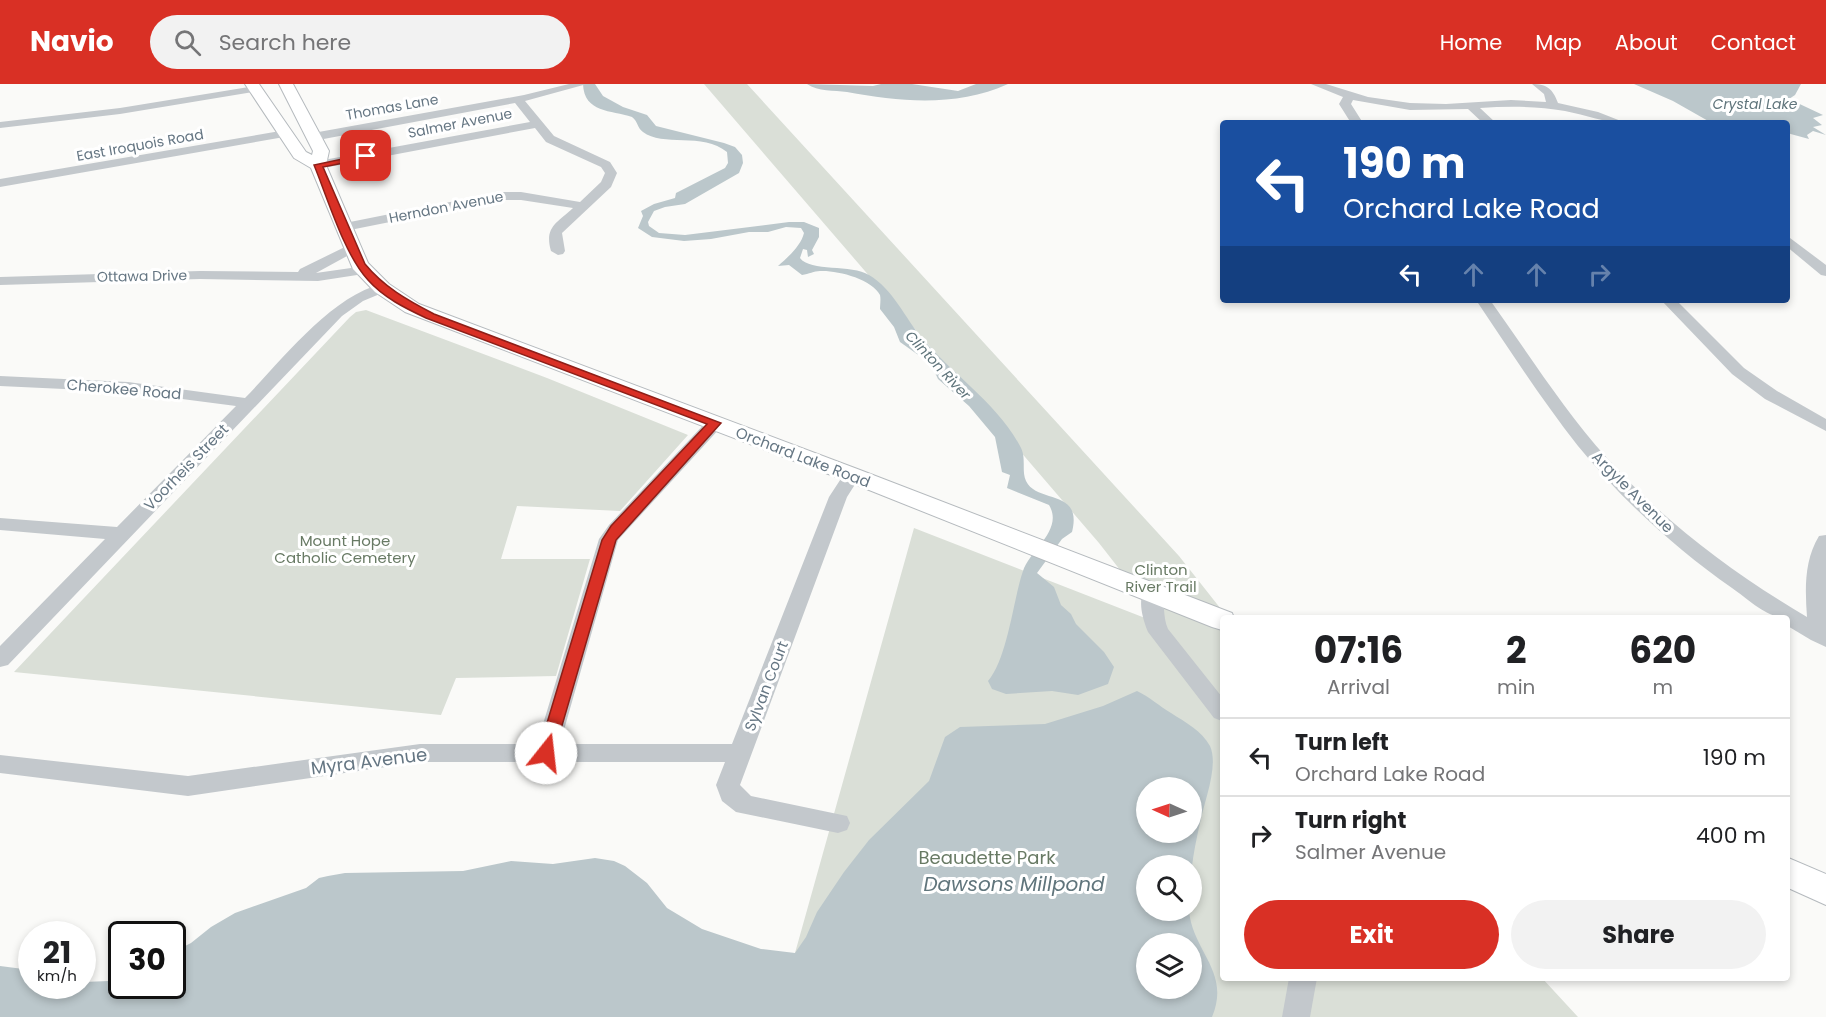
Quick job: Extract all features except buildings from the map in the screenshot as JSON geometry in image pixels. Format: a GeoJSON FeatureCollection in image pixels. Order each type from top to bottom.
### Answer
{"type":"FeatureCollection","features":[{"type":"Feature","properties":{"kind":"main road","name":"Orchard Lake Road"},"geometry":{"type":"LineString","coordinates":[[286,84],[321,151],[318,165],[365,270],[382,288],[412,308],[852,475],[1220,620]]}},
{"type":"Feature","properties":{"kind":"main road","name":"Orchard Lake Road"},"geometry":{"type":"LineString","coordinates":[[254,87],[300,155],[318,165]]}},
{"type":"Feature","properties":{"kind":"main road"},"geometry":{"type":"LineString","coordinates":[[265,105],[293,101]]}},
{"type":"Feature","properties":{"kind":"main road"},"geometry":{"type":"LineString","coordinates":[[1790,873],[1826,890]]}},
{"type":"Feature","properties":{"kind":"street","name":"Thomas Lane"},"geometry":{"type":"LineString","coordinates":[[313,137],[517,99],[582,84]]}},
{"type":"Feature","properties":{"kind":"street"},"geometry":{"type":"LineString","coordinates":[[1316,84],[1351,96],[1408,106],[1516,103],[1553,106],[1610,120]]}},
{"type":"Feature","properties":{"kind":"street"},"geometry":{"type":"LineString","coordinates":[[1537,84],[1549,93],[1553,106]]}},
{"type":"Feature","properties":{"kind":"street"},"geometry":{"type":"LineString","coordinates":[[0,125],[120,111],[254,87]]}},
{"type":"Feature","properties":{"kind":"street"},"geometry":{"type":"LineString","coordinates":[[1351,96],[1345,100],[1345,104],[1355,120]]}},
{"type":"Feature","properties":{"kind":"street"},"geometry":{"type":"LineString","coordinates":[[517,99],[536,124],[556,143],[597,160],[609,169],[611,176],[607,184],[555,232],[554,238],[558,251]]}},
{"type":"Feature","properties":{"kind":"street"},"geometry":{"type":"LineString","coordinates":[[1470,105],[1487,120]]}},
{"type":"Feature","properties":{"kind":"street","name":"Salmer Avenue"},"geometry":{"type":"LineString","coordinates":[[318,165],[536,124]]}},
{"type":"Feature","properties":{"kind":"street","name":"East Iroquois Road"},"geometry":{"type":"LineString","coordinates":[[0,183],[286,134]]}},
{"type":"Feature","properties":{"kind":"street","name":"Herndon Avenue"},"geometry":{"type":"LineString","coordinates":[[345,227],[500,196],[521,196],[584,206]]}},
{"type":"Feature","properties":{"kind":"street"},"geometry":{"type":"LineString","coordinates":[[1790,242],[1826,272]]}},
{"type":"Feature","properties":{"kind":"street","name":"Ottawa Drive"},"geometry":{"type":"LineString","coordinates":[[285,275],[323,265],[353,247]]}},
{"type":"Feature","properties":{"kind":"street","name":"Ottawa Drive"},"geometry":{"type":"LineString","coordinates":[[0,281],[137,276],[324,277],[365,270]]}},
{"type":"Feature","properties":{"kind":"street","name":"Voorheis Street"},"geometry":{"type":"LineString","coordinates":[[0,658],[337,313],[358,298],[382,288]]}},
{"type":"Feature","properties":{"kind":"street","name":"Argyle Avenue"},"geometry":{"type":"LineString","coordinates":[[1485,303],[1588,447],[1636,499],[1714,564],[1789,615]]}},
{"type":"Feature","properties":{"kind":"street"},"geometry":{"type":"LineString","coordinates":[[1671,303],[1738,372],[1771,395],[1826,426]]}},
{"type":"Feature","properties":{"kind":"street","name":"Cherokee Road"},"geometry":{"type":"LineString","coordinates":[[0,381],[135,388],[248,403]]}},
{"type":"Feature","properties":{"kind":"street"},"geometry":{"type":"LineString","coordinates":[[546,753],[609,540],[616,529],[715,423]]}},
{"type":"Feature","properties":{"kind":"street","name":"Sylvan Court"},"geometry":{"type":"LineString","coordinates":[[838,823],[749,806],[737,801],[728,785],[838,497],[852,475]]}},
{"type":"Feature","properties":{"kind":"street"},"geometry":{"type":"LineString","coordinates":[[0,524],[121,534]]}},
{"type":"Feature","properties":{"kind":"street"},"geometry":{"type":"LineString","coordinates":[[1822,637],[1816,566],[1826,541]]}},
{"type":"Feature","properties":{"kind":"street"},"geometry":{"type":"LineString","coordinates":[[1152,593],[1154,618],[1159,632],[1220,709]]}},
{"type":"Feature","properties":{"kind":"street","name":"Argyle Avenue"},"geometry":{"type":"LineString","coordinates":[[1790,615],[1822,637]]}},
{"type":"Feature","properties":{"kind":"street"},"geometry":{"type":"LineString","coordinates":[[1202,686],[1220,699]]}},
{"type":"Feature","properties":{"kind":"street","name":"Myra Avenue"},"geometry":{"type":"LineString","coordinates":[[0,764],[188,786],[408,753],[740,753]]}},
{"type":"Feature","properties":{"kind":"street"},"geometry":{"type":"LineString","coordinates":[[1296,1017],[1302,981]]}},
{"type":"Feature","properties":{"kind":"green space","name":"Beaudette Park"},"geometry":{"type":"Polygon","coordinates":[[[704,84],[747,84],[1179,556],[1226,615],[1220,615],[1220,981],[1545,981],[1578,1017],[736,1017],[795,953],[914,528],[1163,625],[1099,543],[704,84]]]}},
{"type":"Feature","properties":{"kind":"green space","name":"Mount Hope Catholic Cemetery"},"geometry":{"type":"Polygon","coordinates":[[[366,310],[547,378],[688,435],[620,511],[517,506],[501,559],[590,559],[556,676],[456,678],[441,715],[14,672],[350,317],[356,312],[366,310]]]}},
{"type":"Feature","properties":{"kind":"water","name":"Clinton River"},"geometry":{"type":"Polygon","coordinates":[[[583,84],[595,84],[603,96],[623,107],[647,115],[656,126],[724,143],[735,147],[742,155],[743,163],[739,173],[685,204],[654,211],[648,222],[649,226],[659,233],[685,235],[789,222],[804,222],[819,228],[819,237],[812,250],[814,254],[808,257],[807,250],[803,249],[800,258],[813,265],[862,272],[877,281],[892,296],[934,351],[987,402],[1010,430],[1022,450],[1026,481],[1032,488],[1065,503],[1071,509],[1074,518],[1072,532],[1062,539],[1037,573],[1054,587],[1061,605],[1104,652],[1114,667],[1108,684],[1078,695],[1052,691],[1006,694],[992,689],[988,681],[995,671],[1005,643],[1023,571],[1044,540],[1052,523],[1049,505],[1007,488],[1010,475],[1002,472],[995,437],[969,406],[938,379],[931,364],[900,342],[894,327],[880,309],[880,295],[876,289],[862,280],[844,274],[816,271],[802,275],[789,265],[778,266],[800,243],[804,233],[801,228],[786,227],[768,232],[749,232],[684,241],[652,237],[638,228],[643,216],[641,211],[654,204],[675,198],[676,193],[725,168],[728,163],[727,152],[706,143],[651,136],[641,130],[632,117],[593,105],[588,100],[583,84]]]}},
{"type":"Feature","properties":{"kind":"water"},"geometry":{"type":"Polygon","coordinates":[[[807,84],[873,86],[912,84],[958,91],[976,84],[1008,84],[969,96],[908,100],[826,90],[807,84]]]}},
{"type":"Feature","properties":{"kind":"water","name":"Crystal Lake"},"geometry":{"type":"Polygon","coordinates":[[[1634,84],[1801,84],[1795,95],[1789,99],[1823,115],[1813,118],[1822,125],[1813,127],[1826,135],[1813,131],[1807,135],[1809,139],[1790,134],[1790,120],[1706,120],[1673,101],[1634,84]]]}},
{"type":"Feature","properties":{"kind":"water","name":"Dawsons Millpond"},"geometry":{"type":"Polygon","coordinates":[[[1137,691],[1193,727],[1210,746],[1212,774],[1202,818],[1202,777],[1136,777],[1136,843],[1196,843],[1194,855],[1136,855],[1136,921],[1191,921],[1195,933],[1136,933],[1136,999],[1202,999],[1202,949],[1214,974],[1217,987],[1217,1001],[1212,1017],[0,1017],[0,966],[18,968],[18,999],[96,999],[96,982],[108,981],[108,999],[186,999],[186,946],[235,913],[306,888],[319,878],[345,873],[463,871],[511,861],[553,864],[595,858],[614,861],[625,866],[647,883],[667,908],[702,929],[761,949],[795,953],[806,937],[817,912],[844,872],[869,840],[929,781],[945,737],[960,727],[1045,724],[1103,706],[1137,691]]]}},
{"type":"Feature","properties":{"kind":"route"},"geometry":{"type":"LineString","coordinates":[[366,156],[318,165],[360,265],[373,280],[395,298],[430,316],[715,423],[613,532],[546,753]]}},
{"type":"Feature","properties":{"kind":"park label","name":"Clinton River Trail"},"geometry":{"type":"Point","coordinates":[1161,578]}}]}
